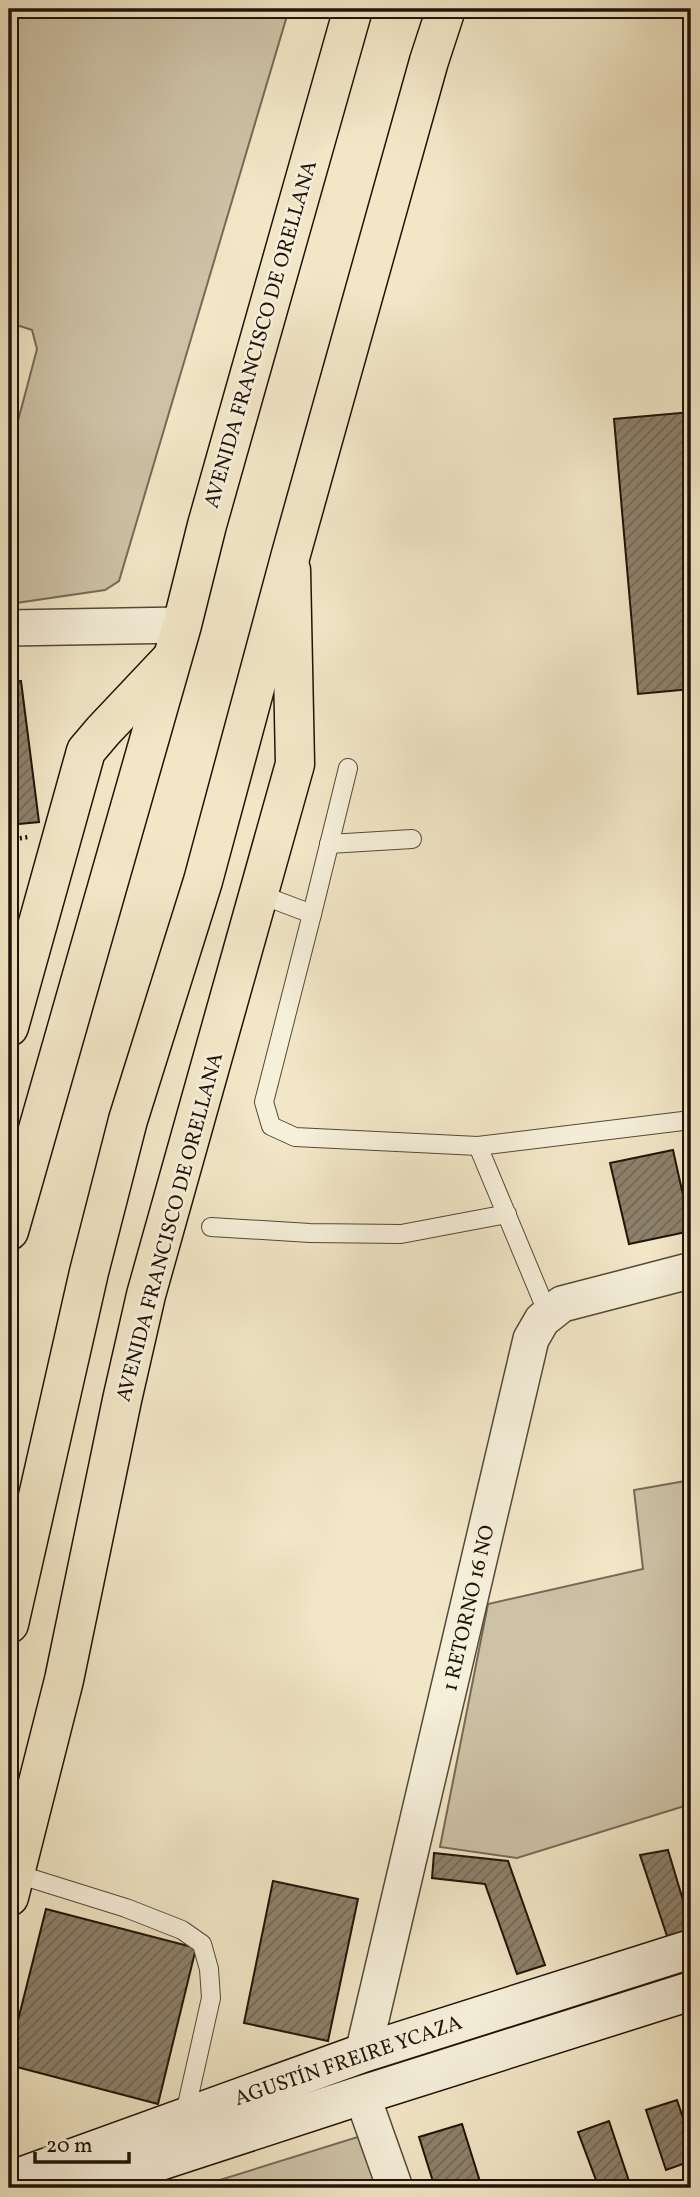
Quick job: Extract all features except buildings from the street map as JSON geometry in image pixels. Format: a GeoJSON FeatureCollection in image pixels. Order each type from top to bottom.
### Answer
{"type":"FeatureCollection","features":[{"type":"Feature","properties":{"kind":"main road","name":"AVENIDA FRANCISCO DE ORELLANA"},"geometry":{"type":"LineString","coordinates":[[9,1231],[353,9]]}},
{"type":"Feature","properties":{"kind":"main road","name":"AVENIDA FRANCISCO DE ORELLANA"},"geometry":{"type":"LineString","coordinates":[[9,1624],[89,1272],[128,1120],[203,881],[291,554],[425,74],[446,9]]}},
{"type":"Feature","properties":{"kind":"main road","name":"AVENIDA FRANCISCO DE ORELLANA"},"geometry":{"type":"LineString","coordinates":[[11,1885],[64,1680],[146,1295],[295,764],[291,554]]}},
{"type":"Feature","properties":{"kind":"main road","name":"AVENIDA FRANCISCO DE ORELLANA"},"geometry":{"type":"LineString","coordinates":[[9,1027],[86,751],[176,643]]}},
{"type":"Feature","properties":{"kind":"main road","name":"AGUSTÍN FREIRE YCAZA"},"geometry":{"type":"LineString","coordinates":[[9,2181],[363,2053],[691,1949]]}},
{"type":"Feature","properties":{"kind":"main road","name":"AGUSTÍN FREIRE YCAZA"},"geometry":{"type":"LineString","coordinates":[[77,2188],[691,1991]]}},
{"type":"Feature","properties":{"kind":"street"},"geometry":{"type":"LineString","coordinates":[[9,628],[176,643]]}},
{"type":"Feature","properties":{"kind":"street"},"geometry":{"type":"LineString","coordinates":[[548,1314],[562,1304],[685,1272],[691,1273]]}},
{"type":"Feature","properties":{"kind":"street","name":"1 RETORNO 16 NO"},"geometry":{"type":"LineString","coordinates":[[363,2053],[531,1339],[548,1314]]}},
{"type":"Feature","properties":{"kind":"street"},"geometry":{"type":"LineString","coordinates":[[362,2095],[395,2188]]}},
{"type":"Feature","properties":{"kind":"lane"},"geometry":{"type":"LineString","coordinates":[[348,768],[264,1102],[271,1126],[295,1137],[478,1146],[691,1120]]}},
{"type":"Feature","properties":{"kind":"lane"},"geometry":{"type":"LineString","coordinates":[[330,844],[412,839]]}},
{"type":"Feature","properties":{"kind":"lane"},"geometry":{"type":"LineString","coordinates":[[259,894],[312,914]]}},
{"type":"Feature","properties":{"kind":"lane"},"geometry":{"type":"LineString","coordinates":[[478,1146],[548,1314]]}},
{"type":"Feature","properties":{"kind":"lane"},"geometry":{"type":"LineString","coordinates":[[211,1227],[310,1233],[401,1234],[507,1214]]}},
{"type":"Feature","properties":{"kind":"lane"},"geometry":{"type":"LineString","coordinates":[[11,1885],[137,1912],[182,1930],[202,1944],[209,1969],[211,1998],[184,2118]]}},
{"type":"Feature","properties":{"kind":"shaded area"},"geometry":{"type":"Polygon","coordinates":[[[9,9],[289,9],[119,581],[105,590],[9,604],[9,455],[37,349],[32,330],[20,326],[9,327],[9,9]]]}},
{"type":"Feature","properties":{"kind":"shaded area"},"geometry":{"type":"Polygon","coordinates":[[[691,1480],[691,1804],[517,1858],[440,1847],[488,1604],[643,1569],[634,1490],[691,1480]]]}},
{"type":"Feature","properties":{"kind":"shaded area"},"geometry":{"type":"Polygon","coordinates":[[[361,2136],[379,2188],[194,2188],[361,2136]]]}}]}
